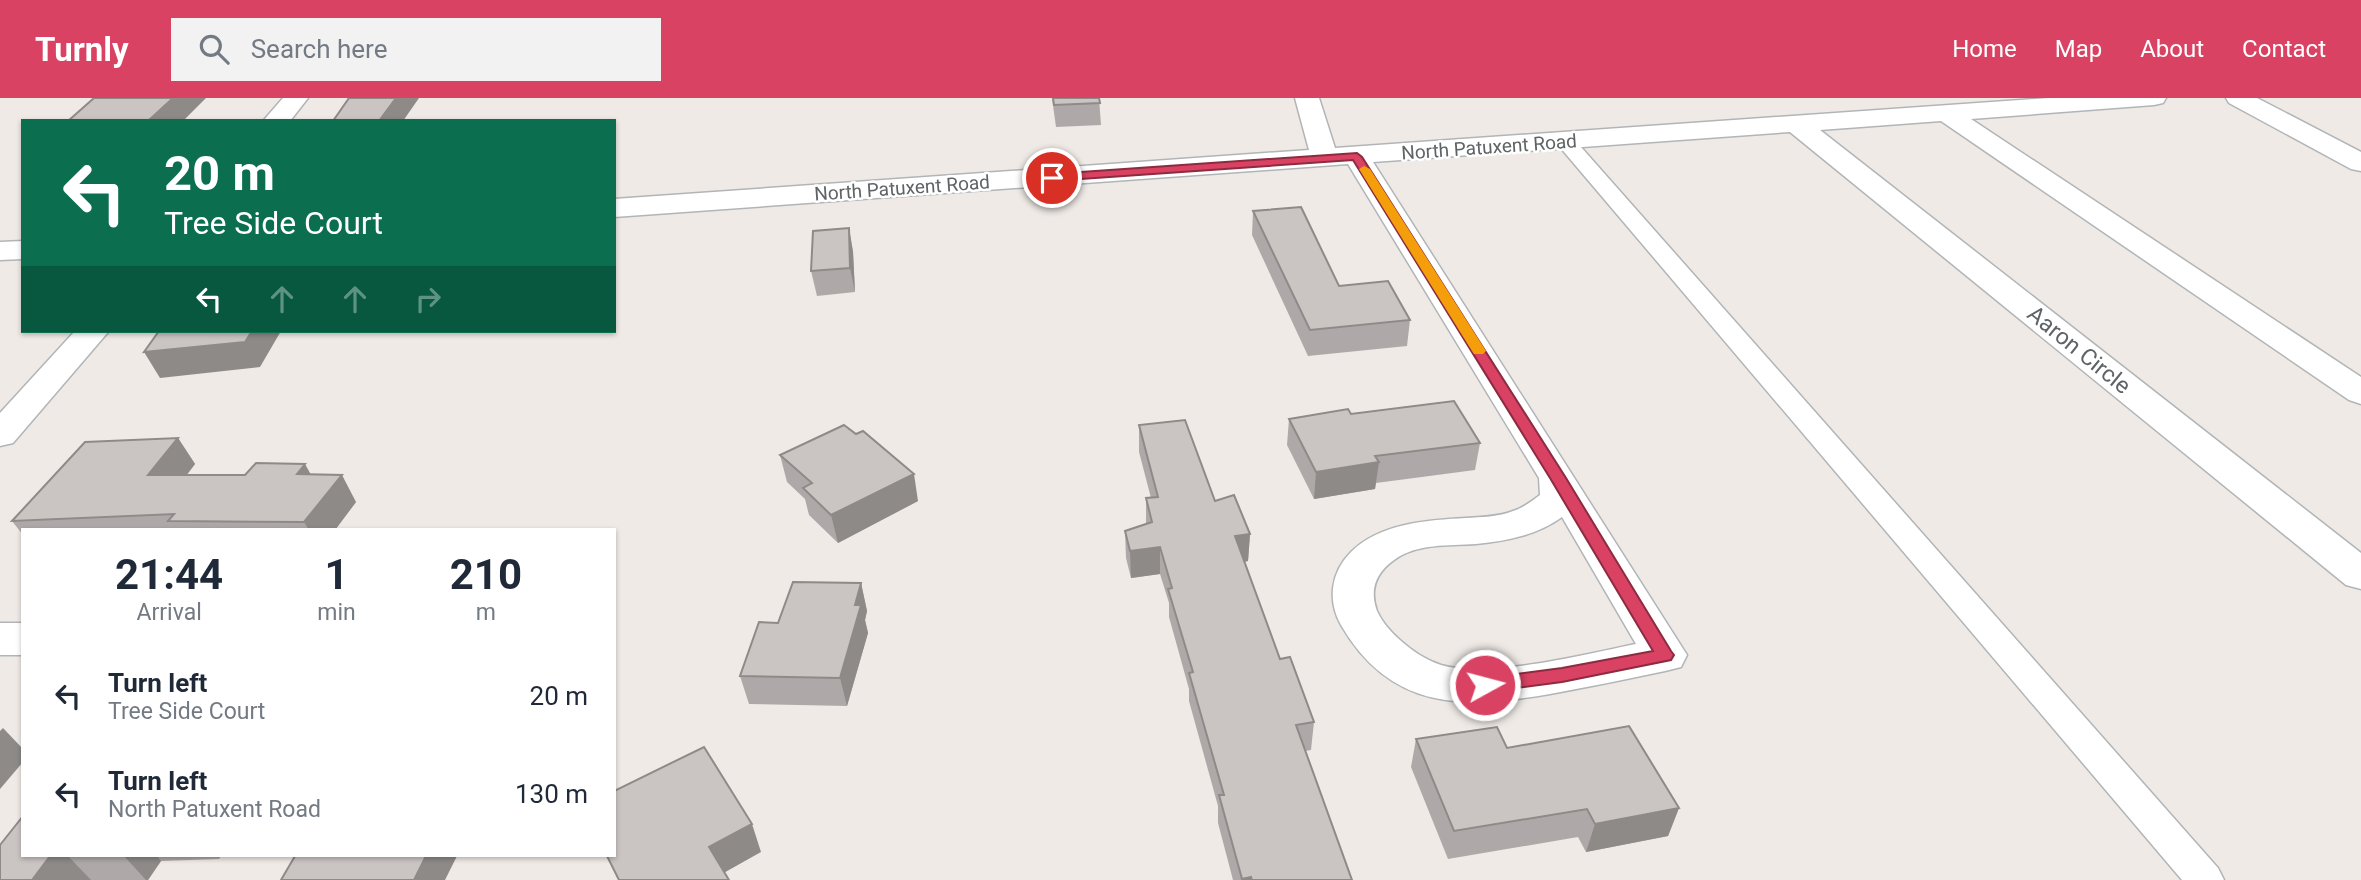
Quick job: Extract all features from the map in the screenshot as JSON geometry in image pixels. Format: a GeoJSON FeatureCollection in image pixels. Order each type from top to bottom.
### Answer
{"type":"FeatureCollection","features":[{"type":"Feature","properties":{"kind":"street"},"geometry":{"type":"LineString","coordinates":[[278,119],[296,98]]}},
{"type":"Feature","properties":{"kind":"street"},"geometry":{"type":"LineString","coordinates":[[1307,98],[1341,158],[1558,478],[1665,655],[1562,675],[1466,687],[1428,679],[1395,662],[1370,638],[1355,610],[1352,587],[1366,561],[1398,540],[1515,525],[1541,514],[1560,499],[1558,478]]}},
{"type":"Feature","properties":{"kind":"street","name":"North Patuxent Road"},"geometry":{"type":"LineString","coordinates":[[616,208],[2154,98]]}},
{"type":"Feature","properties":{"kind":"street"},"geometry":{"type":"LineString","coordinates":[[2238,98],[2361,163]]}},
{"type":"Feature","properties":{"kind":"street"},"geometry":{"type":"LineString","coordinates":[[1946,113],[2361,393]]}},
{"type":"Feature","properties":{"kind":"street","name":"Aaron Circle"},"geometry":{"type":"LineString","coordinates":[[1798,125],[2361,575]]}},
{"type":"Feature","properties":{"kind":"street"},"geometry":{"type":"LineString","coordinates":[[0,251],[21,250]]}},
{"type":"Feature","properties":{"kind":"street"},"geometry":{"type":"LineString","coordinates":[[0,435],[91,333]]}},
{"type":"Feature","properties":{"kind":"street"},"geometry":{"type":"LineString","coordinates":[[0,639],[21,639]]}},
{"type":"Feature","properties":{"kind":"lane"},"geometry":{"type":"LineString","coordinates":[[1566,142],[2205,880]]}},
{"type":"Feature","properties":{"kind":"building"},"geometry":{"type":"Polygon","coordinates":[[[94,98],[173,98],[150,119],[70,119],[94,98]]]}},
{"type":"Feature","properties":{"kind":"building"},"geometry":{"type":"Polygon","coordinates":[[[349,98],[396,98],[380,119],[334,119],[349,98]]]}},
{"type":"Feature","properties":{"kind":"building"},"geometry":{"type":"Polygon","coordinates":[[[1053,98],[1099,98],[1100,103],[1054,105],[1053,98]]]}},
{"type":"Feature","properties":{"kind":"building"},"geometry":{"type":"Polygon","coordinates":[[[1301,207],[1339,286],[1388,281],[1410,320],[1310,330],[1253,211],[1301,207]]]}},
{"type":"Feature","properties":{"kind":"building"},"geometry":{"type":"Polygon","coordinates":[[[849,228],[850,268],[811,271],[813,231],[849,228]]]}},
{"type":"Feature","properties":{"kind":"building"},"geometry":{"type":"Polygon","coordinates":[[[158,333],[251,333],[245,342],[144,352],[158,333]]]}},
{"type":"Feature","properties":{"kind":"building"},"geometry":{"type":"Polygon","coordinates":[[[1454,401],[1480,443],[1375,456],[1379,462],[1316,472],[1289,419],[1348,409],[1351,414],[1454,401]]]}},
{"type":"Feature","properties":{"kind":"building"},"geometry":{"type":"Polygon","coordinates":[[[1185,420],[1215,501],[1234,495],[1250,534],[1235,536],[1280,659],[1290,657],[1314,722],[1296,725],[1352,880],[1242,879],[1219,795],[1224,795],[1189,673],[1193,672],[1168,589],[1172,588],[1160,547],[1130,551],[1125,531],[1152,522],[1146,498],[1158,497],[1139,425],[1185,420]]]}},
{"type":"Feature","properties":{"kind":"building"},"geometry":{"type":"Polygon","coordinates":[[[844,425],[856,434],[863,431],[914,474],[831,515],[803,488],[812,483],[780,455],[844,425]]]}},
{"type":"Feature","properties":{"kind":"building"},"geometry":{"type":"Polygon","coordinates":[[[178,438],[148,475],[245,475],[256,463],[305,464],[297,474],[342,475],[304,522],[168,521],[174,514],[12,521],[85,442],[178,438]]]}},
{"type":"Feature","properties":{"kind":"building"},"geometry":{"type":"Polygon","coordinates":[[[793,582],[861,583],[855,605],[861,605],[840,678],[740,676],[759,622],[778,623],[793,582]]]}},
{"type":"Feature","properties":{"kind":"building"},"geometry":{"type":"Polygon","coordinates":[[[1629,726],[1679,808],[1595,824],[1587,809],[1454,831],[1416,739],[1497,727],[1507,748],[1629,726]]]}},
{"type":"Feature","properties":{"kind":"building"},"geometry":{"type":"Polygon","coordinates":[[[704,747],[752,824],[709,847],[729,880],[619,880],[608,857],[616,857],[616,790],[704,747]]]}},
{"type":"Feature","properties":{"kind":"building"},"geometry":{"type":"Polygon","coordinates":[[[21,819],[21,857],[49,857],[32,880],[0,880],[0,845],[21,819]]]}},
{"type":"Feature","properties":{"kind":"building"},"geometry":{"type":"Polygon","coordinates":[[[294,857],[426,857],[414,880],[281,880],[294,857]]]}},
{"type":"Feature","properties":{"kind":"slow traffic"},"geometry":{"type":"LineString","coordinates":[[1364,169],[1479,351]]}},
{"type":"Feature","properties":{"kind":"route"},"geometry":{"type":"LineString","coordinates":[[1052,178],[1357,157],[1558,478],[1665,655],[1562,675],[1485,685]]}}]}
